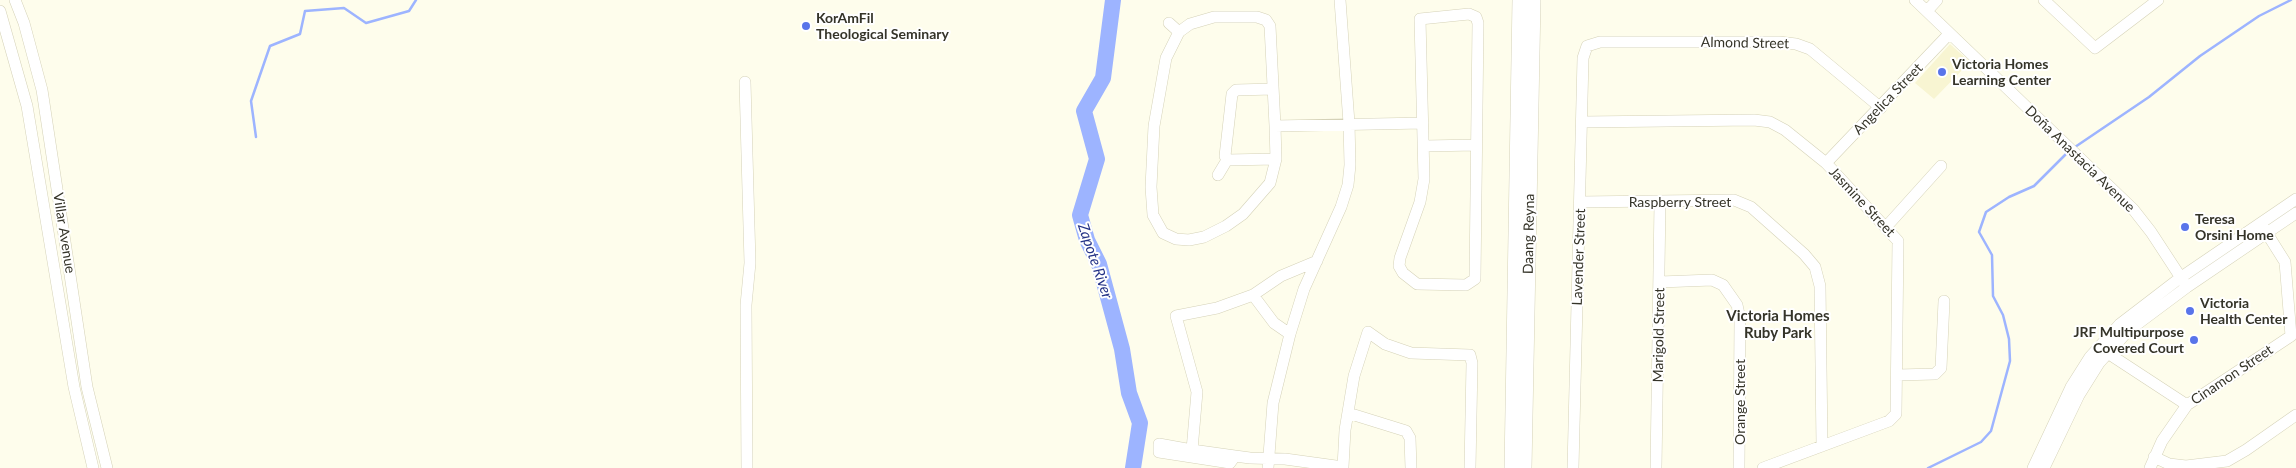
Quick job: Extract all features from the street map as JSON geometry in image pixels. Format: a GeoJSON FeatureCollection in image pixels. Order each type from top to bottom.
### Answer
{"type":"FeatureCollection","features":[{"type":"Feature","properties":{"kind":"main road","name":"Daang Reyna"},"geometry":{"type":"LineString","coordinates":[[1512,468],[1520,0]]}},
{"type":"Feature","properties":{"kind":"main road","name":"Daang Reyna"},"geometry":{"type":"LineString","coordinates":[[1524,468],[1533,0]]}},
{"type":"Feature","properties":{"kind":"street","name":"Villar Avenue"},"geometry":{"type":"LineString","coordinates":[[15,0],[24,23],[42,90],[87,387],[107,468]]}},
{"type":"Feature","properties":{"kind":"street"},"geometry":{"type":"LineString","coordinates":[[1268,464],[1273,403],[1290,334],[1304,289],[1341,208],[1348,185],[1350,165],[1349,123],[1340,0]]}},
{"type":"Feature","properties":{"kind":"street","name":"Doña Anastacia Avenue"},"geometry":{"type":"LineString","coordinates":[[1914,0],[2133,209],[2151,232],[2184,283]]}},
{"type":"Feature","properties":{"kind":"street"},"geometry":{"type":"LineString","coordinates":[[1927,11],[1937,0]]}},
{"type":"Feature","properties":{"kind":"street"},"geometry":{"type":"LineString","coordinates":[[2051,2],[2095,48],[2158,0]]}},
{"type":"Feature","properties":{"kind":"street","name":"Villar Avenue"},"geometry":{"type":"LineString","coordinates":[[0,11],[27,106],[74,387],[94,468]]}},
{"type":"Feature","properties":{"kind":"street"},"geometry":{"type":"LineString","coordinates":[[1469,14],[1476,17],[1478,23],[1476,144],[1475,279],[1466,285],[1417,284],[1403,273],[1399,266],[1400,258],[1420,202],[1424,179],[1425,146],[1420,19],[1469,14]]}},
{"type":"Feature","properties":{"kind":"street"},"geometry":{"type":"LineString","coordinates":[[1214,17],[1257,17],[1266,20],[1270,26],[1273,89],[1276,160],[1270,183],[1243,214],[1226,226],[1204,237],[1189,240],[1176,239],[1163,233],[1153,215],[1151,187],[1154,126],[1166,58],[1179,32],[1190,24],[1214,17]]}},
{"type":"Feature","properties":{"kind":"street"},"geometry":{"type":"LineString","coordinates":[[1169,23],[1179,32]]}},
{"type":"Feature","properties":{"kind":"street","name":"Angelica Street"},"geometry":{"type":"LineString","coordinates":[[1826,163],[1881,108],[1949,34]]}},
{"type":"Feature","properties":{"kind":"street","name":"Almond Street"},"geometry":{"type":"LineString","coordinates":[[1587,46],[1600,42],[1779,42],[1796,44],[1810,49],[1825,60],[1881,108]]}},
{"type":"Feature","properties":{"kind":"street","name":"Lavender Street"},"geometry":{"type":"LineString","coordinates":[[1574,468],[1583,58],[1587,46]]}},
{"type":"Feature","properties":{"kind":"street"},"geometry":{"type":"LineString","coordinates":[[745,82],[750,263],[746,304],[747,468]]}},
{"type":"Feature","properties":{"kind":"street"},"geometry":{"type":"LineString","coordinates":[[1218,175],[1227,160],[1225,148],[1232,94],[1236,90],[1273,89]]}},
{"type":"Feature","properties":{"kind":"street","name":"Jasmine Street"},"geometry":{"type":"LineString","coordinates":[[1582,122],[1754,120],[1770,122],[1785,130],[1826,163],[1898,241],[1898,375],[1896,414],[1889,420],[1763,468]]}},
{"type":"Feature","properties":{"kind":"street"},"geometry":{"type":"LineString","coordinates":[[1275,126],[1423,123]]}},
{"type":"Feature","properties":{"kind":"street"},"geometry":{"type":"LineString","coordinates":[[1425,146],[1476,144]]}},
{"type":"Feature","properties":{"kind":"street"},"geometry":{"type":"LineString","coordinates":[[1227,160],[1276,160]]}},
{"type":"Feature","properties":{"kind":"street"},"geometry":{"type":"LineString","coordinates":[[1886,226],[1941,166]]}},
{"type":"Feature","properties":{"kind":"street"},"geometry":{"type":"LineString","coordinates":[[2032,468],[2070,387],[2103,350],[2184,283],[2264,228],[2296,199]]}},
{"type":"Feature","properties":{"kind":"street","name":"Raspberry Street"},"geometry":{"type":"LineString","coordinates":[[1580,202],[1734,200],[1751,207],[1811,260],[1820,286],[1822,446]]}},
{"type":"Feature","properties":{"kind":"street","name":"Marigold Street"},"geometry":{"type":"LineString","coordinates":[[1656,468],[1660,202]]}},
{"type":"Feature","properties":{"kind":"street"},"geometry":{"type":"LineString","coordinates":[[2264,228],[2296,213]]}},
{"type":"Feature","properties":{"kind":"street","name":"Cinamon Street"},"geometry":{"type":"LineString","coordinates":[[2103,350],[2187,406],[2294,337],[2285,262],[2264,228]]}},
{"type":"Feature","properties":{"kind":"street"},"geometry":{"type":"LineString","coordinates":[[1192,450],[1197,392],[1176,316],[1217,308],[1252,295],[1281,276],[1317,261]]}},
{"type":"Feature","properties":{"kind":"street","name":"Orange Street"},"geometry":{"type":"LineString","coordinates":[[1660,282],[1712,280],[1723,284],[1737,305],[1740,319],[1739,468]]}},
{"type":"Feature","properties":{"kind":"street"},"geometry":{"type":"LineString","coordinates":[[1252,295],[1274,323],[1290,334]]}},
{"type":"Feature","properties":{"kind":"street"},"geometry":{"type":"LineString","coordinates":[[1898,375],[1934,374],[1941,368],[1944,301]]}},
{"type":"Feature","properties":{"kind":"street"},"geometry":{"type":"LineString","coordinates":[[1235,456],[1230,463],[1159,452],[1159,444],[1235,456],[1268,464],[1285,459],[1343,468],[1348,413],[1354,376],[1368,332],[1385,344],[1412,353],[1470,355],[1472,363],[1470,468]]}},
{"type":"Feature","properties":{"kind":"street"},"geometry":{"type":"LineString","coordinates":[[2044,468],[2079,395],[2099,364],[2103,350]]}},
{"type":"Feature","properties":{"kind":"street"},"geometry":{"type":"LineString","coordinates":[[2187,406],[2162,441],[2152,463],[2186,466],[2227,461],[2246,450],[2296,414]]}},
{"type":"Feature","properties":{"kind":"street"},"geometry":{"type":"LineString","coordinates":[[1348,413],[1406,431],[1410,438],[1411,468]]}},
{"type":"Feature","properties":{"kind":"shaded area","name":"Victoria Homes Learning Center"},"geometry":{"type":"Polygon","coordinates":[[[1950,44],[1970,62],[1934,99],[1915,83],[1950,44]]]}},
{"type":"Feature","properties":{"kind":"waterway"},"geometry":{"type":"LineString","coordinates":[[256,137],[251,101],[270,46],[300,34],[305,11],[344,8],[366,23],[409,11],[416,0]]}},
{"type":"Feature","properties":{"kind":"waterway","name":"Zapote River"},"geometry":{"type":"LineString","coordinates":[[1113,0],[1103,78],[1084,111],[1097,159],[1080,215],[1087,240],[1099,264],[1122,349],[1129,393],[1140,423],[1133,468]]}},
{"type":"Feature","properties":{"kind":"waterway"},"geometry":{"type":"LineString","coordinates":[[2075,147],[2149,97],[2200,56],[2259,16],[2291,0]]}},
{"type":"Feature","properties":{"kind":"waterway"},"geometry":{"type":"LineString","coordinates":[[1928,468],[1981,442],[1991,431],[2010,361],[2009,339],[2003,315],[1993,296],[1992,255],[1979,232],[1986,212],[2009,197],[2034,186],[2068,152]]}},
{"type":"Feature","properties":{"kind":"place","name":"KorAmFil Theological Seminary"},"geometry":{"type":"Point","coordinates":[806,26]}},
{"type":"Feature","properties":{"kind":"place","name":"Victoria Homes Learning Center"},"geometry":{"type":"Point","coordinates":[1942,72]}},
{"type":"Feature","properties":{"kind":"place","name":"Teresa Orsini Home"},"geometry":{"type":"Point","coordinates":[2185,227]}},
{"type":"Feature","properties":{"kind":"place","name":"Victoria Health Center"},"geometry":{"type":"Point","coordinates":[2190,311]}},
{"type":"Feature","properties":{"kind":"place","name":"JRF Multipurpose Covered Court"},"geometry":{"type":"Point","coordinates":[2194,340]}},
{"type":"Feature","properties":{"kind":"district","name":"Victoria Homes Ruby Park"},"geometry":{"type":"Point","coordinates":[1778,324]}}]}
